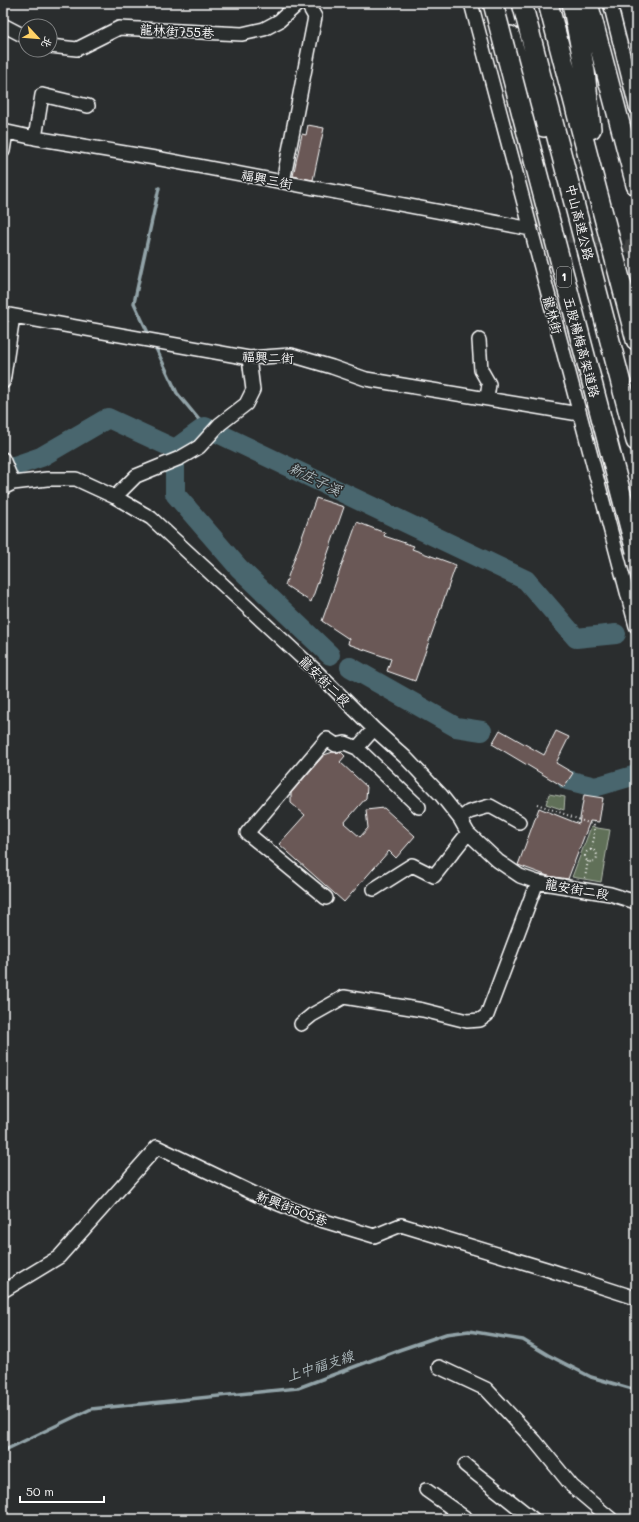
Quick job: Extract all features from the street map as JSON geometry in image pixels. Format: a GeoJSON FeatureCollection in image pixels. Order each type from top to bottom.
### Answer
{"type":"FeatureCollection","features":[{"type":"Feature","properties":{"kind":"highway","name":"五股楊梅高架道路"},"geometry":{"type":"LineString","coordinates":[[493,3],[636,551]]}},
{"type":"Feature","properties":{"kind":"highway"},"geometry":{"type":"LineString","coordinates":[[499,3],[516,55],[575,203]]}},
{"type":"Feature","properties":{"kind":"highway","name":"中山高速公路"},"geometry":{"type":"LineString","coordinates":[[522,3],[636,441]]}},
{"type":"Feature","properties":{"kind":"highway","name":"中山高速公路"},"geometry":{"type":"LineString","coordinates":[[548,3],[636,340]]}},
{"type":"Feature","properties":{"kind":"highway"},"geometry":{"type":"LineString","coordinates":[[572,3],[585,71],[598,194]]}},
{"type":"Feature","properties":{"kind":"highway"},"geometry":{"type":"LineString","coordinates":[[588,3],[636,185]]}},
{"type":"Feature","properties":{"kind":"street","name":"龍林街755巷"},"geometry":{"type":"LineString","coordinates":[[58,47],[77,49],[119,28],[242,34],[269,27],[279,21],[299,3]]}},
{"type":"Feature","properties":{"kind":"street"},"geometry":{"type":"LineString","coordinates":[[283,182],[315,17],[307,3]]}},
{"type":"Feature","properties":{"kind":"street","name":"龍林街"},"geometry":{"type":"LineString","coordinates":[[471,3],[636,626]]}},
{"type":"Feature","properties":{"kind":"street"},"geometry":{"type":"LineString","coordinates":[[610,3],[636,107]]}},
{"type":"Feature","properties":{"kind":"street"},"geometry":{"type":"LineString","coordinates":[[3,24],[18,32]]}},
{"type":"Feature","properties":{"kind":"street"},"geometry":{"type":"LineString","coordinates":[[35,138],[42,95],[88,106]]}},
{"type":"Feature","properties":{"kind":"street"},"geometry":{"type":"LineString","coordinates":[[3,151],[5,132]]}},
{"type":"Feature","properties":{"kind":"street","name":"福興三街"},"geometry":{"type":"LineString","coordinates":[[5,132],[161,159],[531,229]]}},
{"type":"Feature","properties":{"kind":"street"},"geometry":{"type":"LineString","coordinates":[[3,382],[8,315]]}},
{"type":"Feature","properties":{"kind":"street","name":"福興二街"},"geometry":{"type":"LineString","coordinates":[[8,315],[249,358],[291,355],[366,379],[579,414]]}},
{"type":"Feature","properties":{"kind":"street"},"geometry":{"type":"LineString","coordinates":[[479,340],[481,370],[488,384],[487,398]]}},
{"type":"Feature","properties":{"kind":"street"},"geometry":{"type":"LineString","coordinates":[[115,497],[136,476],[180,458],[199,447],[209,438],[220,424],[246,404],[253,390],[249,358]]}},
{"type":"Feature","properties":{"kind":"street"},"geometry":{"type":"LineString","coordinates":[[3,459],[9,483]]}},
{"type":"Feature","properties":{"kind":"street","name":"龍安街二段"},"geometry":{"type":"LineString","coordinates":[[9,483],[47,479],[76,479],[115,497],[151,518],[314,669],[374,729],[410,762],[441,795],[460,819],[468,833],[498,862],[520,876],[537,882],[610,894],[636,902]]}},
{"type":"Feature","properties":{"kind":"street"},"geometry":{"type":"LineString","coordinates":[[357,748],[374,729]]}},
{"type":"Feature","properties":{"kind":"street"},"geometry":{"type":"LineString","coordinates":[[326,898],[247,832],[327,739],[336,744],[345,743],[357,748],[419,808]]}},
{"type":"Feature","properties":{"kind":"street"},"geometry":{"type":"LineString","coordinates":[[460,819],[469,812],[490,806],[519,822]]}},
{"type":"Feature","properties":{"kind":"street"},"geometry":{"type":"LineString","coordinates":[[374,889],[412,865],[434,876],[468,833]]}},
{"type":"Feature","properties":{"kind":"street"},"geometry":{"type":"LineString","coordinates":[[301,1024],[312,1015],[344,997],[422,1010],[467,1021],[480,1020],[486,1016],[537,882]]}},
{"type":"Feature","properties":{"kind":"street","name":"新興街505巷"},"geometry":{"type":"LineString","coordinates":[[3,1291],[59,1257],[157,1147],[257,1195],[311,1217],[374,1236],[401,1225],[636,1298]]}},
{"type":"Feature","properties":{"kind":"street"},"geometry":{"type":"LineString","coordinates":[[439,1367],[486,1389],[535,1441],[572,1486],[611,1519]]}},
{"type":"Feature","properties":{"kind":"street"},"geometry":{"type":"LineString","coordinates":[[465,1465],[533,1519]]}},
{"type":"Feature","properties":{"kind":"street"},"geometry":{"type":"LineString","coordinates":[[426,1490],[467,1519]]}},
{"type":"Feature","properties":{"kind":"path"},"geometry":{"type":"LineString","coordinates":[[537,804],[594,825]]}},
{"type":"Feature","properties":{"kind":"path"},"geometry":{"type":"LineString","coordinates":[[583,890],[588,861],[585,854],[587,851],[591,850],[594,838],[594,821]]}},
{"type":"Feature","properties":{"kind":"path"},"geometry":{"type":"LineString","coordinates":[[588,861],[594,862],[597,856],[596,853],[591,850]]}},
{"type":"Feature","properties":{"kind":"green space"},"geometry":{"type":"Polygon","coordinates":[[[549,794],[565,797],[564,810],[546,804],[549,794]]]}},
{"type":"Feature","properties":{"kind":"green space"},"geometry":{"type":"Polygon","coordinates":[[[591,827],[610,830],[601,882],[572,877],[591,827]]]}},
{"type":"Feature","properties":{"kind":"building"},"geometry":{"type":"Polygon","coordinates":[[[308,125],[324,128],[313,180],[293,176],[302,134],[306,135],[308,125]]]}},
{"type":"Feature","properties":{"kind":"building"},"geometry":{"type":"Polygon","coordinates":[[[316,498],[344,507],[311,602],[285,585],[316,498]]]}},
{"type":"Feature","properties":{"kind":"building"},"geometry":{"type":"Polygon","coordinates":[[[357,522],[385,533],[384,536],[414,546],[412,549],[456,565],[415,681],[387,671],[391,659],[348,644],[349,639],[322,621],[357,522]]]}},
{"type":"Feature","properties":{"kind":"building"},"geometry":{"type":"Polygon","coordinates":[[[500,730],[544,755],[556,731],[569,737],[556,763],[573,773],[564,787],[492,744],[500,730]]]}},
{"type":"Feature","properties":{"kind":"building"},"geometry":{"type":"Polygon","coordinates":[[[333,752],[341,752],[345,756],[340,762],[367,787],[366,798],[344,823],[360,837],[368,828],[366,810],[384,808],[415,836],[396,858],[389,851],[344,902],[279,844],[305,815],[291,803],[291,793],[324,755],[333,752]]]}},
{"type":"Feature","properties":{"kind":"building"},"geometry":{"type":"Polygon","coordinates":[[[584,795],[603,798],[599,822],[590,821],[568,879],[548,876],[518,865],[539,808],[579,824],[584,795]]]}},
{"type":"Feature","properties":{"kind":"waterway"},"geometry":{"type":"LineString","coordinates":[[150,337],[134,303],[159,188]]}},
{"type":"Feature","properties":{"kind":"waterway"},"geometry":{"type":"LineString","coordinates":[[154,344],[177,393],[205,427]]}},
{"type":"Feature","properties":{"kind":"waterway","name":"新庄子溪"},"geometry":{"type":"LineString","coordinates":[[3,470],[41,457],[108,418],[175,449],[205,427],[526,580],[576,638],[616,634]]}},
{"type":"Feature","properties":{"kind":"waterway"},"geometry":{"type":"LineString","coordinates":[[175,449],[175,494],[239,568],[330,655]]}},
{"type":"Feature","properties":{"kind":"waterway"},"geometry":{"type":"LineString","coordinates":[[350,667],[456,727],[482,731]]}},
{"type":"Feature","properties":{"kind":"waterway"},"geometry":{"type":"LineString","coordinates":[[567,780],[595,787],[636,775]]}},
{"type":"Feature","properties":{"kind":"waterway","name":"上中福支線"},"geometry":{"type":"LineString","coordinates":[[3,1451],[91,1409],[298,1388],[446,1334],[469,1331],[523,1340],[548,1355],[591,1377],[636,1390]]}},
{"type":"Feature","properties":{"kind":"tunnel"},"geometry":{"type":"LineString","coordinates":[[531,229],[636,248]]}}]}
